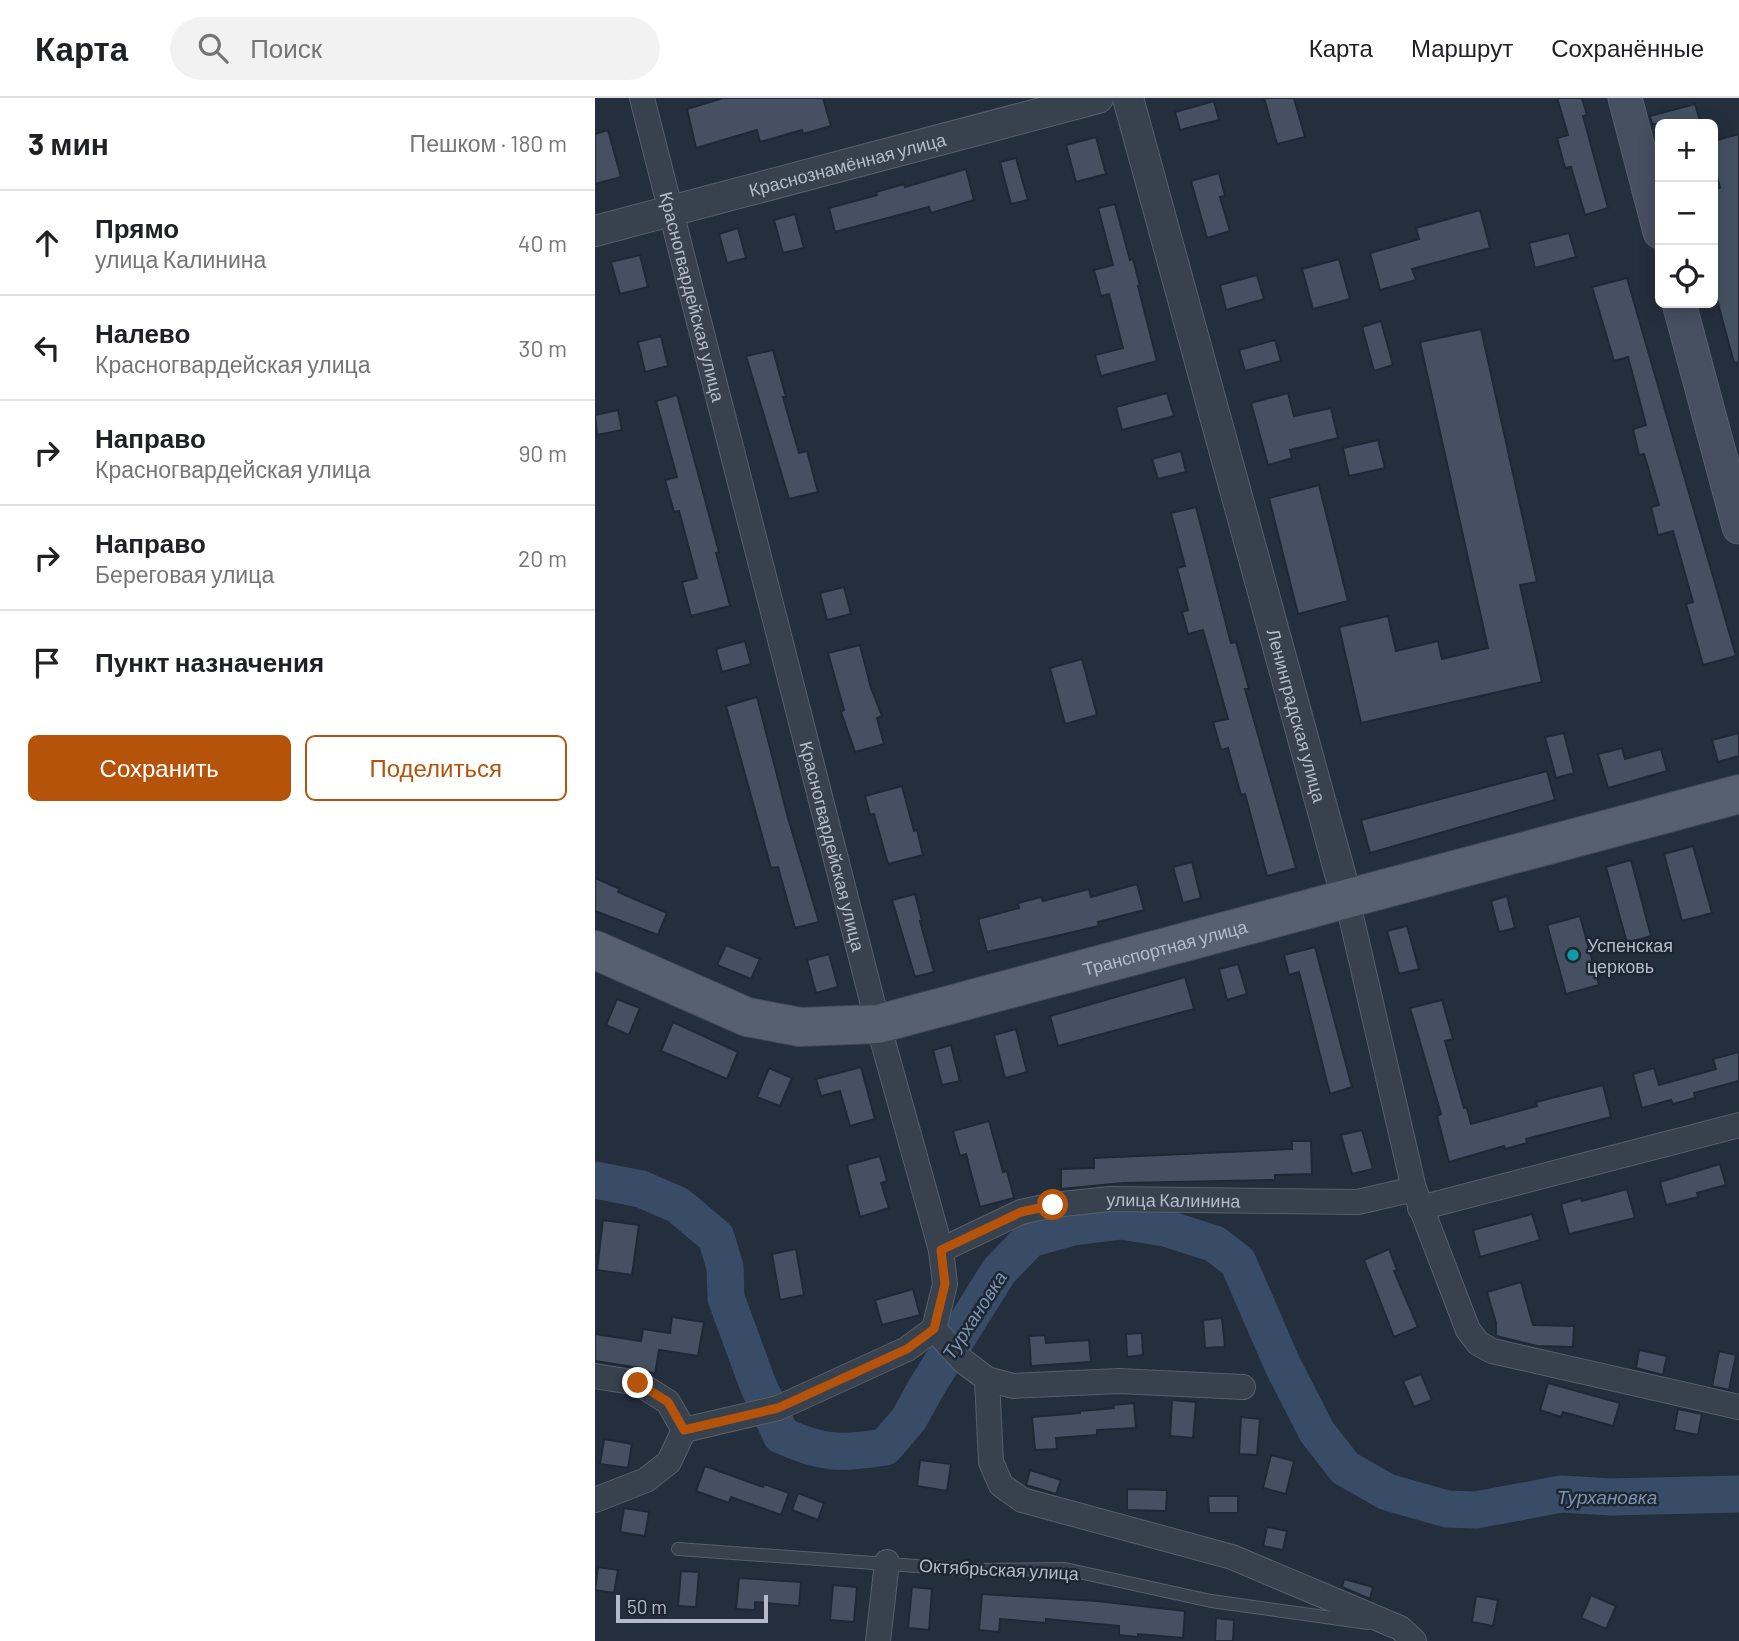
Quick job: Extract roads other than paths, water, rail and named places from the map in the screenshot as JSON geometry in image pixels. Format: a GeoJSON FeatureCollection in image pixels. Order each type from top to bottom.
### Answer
{"type":"FeatureCollection","features":[{"type":"Feature","properties":{"kind":"main road"},"geometry":{"type":"LineString","coordinates":[[1625,98],[1655,213]]}},
{"type":"Feature","properties":{"kind":"main road"},"geometry":{"type":"LineString","coordinates":[[1680,308],[1739,527]]}},
{"type":"Feature","properties":{"kind":"main road","name":"Транспортная улица"},"geometry":{"type":"LineString","coordinates":[[595,950],[747,1017],[800,1027],[878,1024],[1739,794]]}},
{"type":"Feature","properties":{"kind":"street","name":"Красногвардейская улица"},"geometry":{"type":"LineString","coordinates":[[642,98],[878,1024],[941,1250],[945,1284],[934,1329]]}},
{"type":"Feature","properties":{"kind":"street","name":"Краснознамённая улица"},"geometry":{"type":"LineString","coordinates":[[595,231],[1098,98]]}},
{"type":"Feature","properties":{"kind":"street","name":"Ленинградская улица"},"geometry":{"type":"LineString","coordinates":[[1128,98],[1347,900],[1417,1199],[1468,1330],[1478,1343],[1492,1351],[1739,1407]]}},
{"type":"Feature","properties":{"kind":"street","name":"улица Калинина"},"geometry":{"type":"LineString","coordinates":[[941,1250],[1021,1212],[1053,1205],[1110,1199],[1309,1203],[1417,1199],[1739,1125]]}},
{"type":"Feature","properties":{"kind":"street"},"geometry":{"type":"LineString","coordinates":[[684,1430],[778,1408],[907,1349],[934,1329],[963,1361],[988,1380],[1013,1386],[1118,1381],[1243,1387]]}},
{"type":"Feature","properties":{"kind":"street"},"geometry":{"type":"LineString","coordinates":[[595,1376],[638,1383],[668,1402],[684,1430]]}},
{"type":"Feature","properties":{"kind":"street"},"geometry":{"type":"LineString","coordinates":[[988,1380],[991,1462],[1001,1485],[1022,1500],[1232,1557],[1407,1634]]}},
{"type":"Feature","properties":{"kind":"street"},"geometry":{"type":"LineString","coordinates":[[595,1500],[646,1480],[669,1462],[684,1430]]}},
{"type":"Feature","properties":{"kind":"street"},"geometry":{"type":"LineString","coordinates":[[878,1641],[887,1562]]}},
{"type":"Feature","properties":{"kind":"lane","name":"Октябрьская улица"},"geometry":{"type":"LineString","coordinates":[[678,1549],[972,1570],[1065,1569],[1211,1601],[1407,1634]]}},
{"type":"Feature","properties":{"kind":"waterway","name":"Турхановка"},"geometry":{"type":"LineString","coordinates":[[595,1180],[641,1189],[678,1205],[716,1237],[725,1267],[726,1298],[758,1385],[781,1435],[808,1446],[832,1451],[885,1447],[909,1419],[999,1271],[1030,1239],[1073,1227],[1121,1221],[1165,1228],[1215,1244],[1238,1262],[1283,1366],[1317,1432],[1345,1468],[1387,1492],[1447,1509],[1476,1510],[1561,1494],[1611,1497],[1739,1494]]}},
{"type":"Feature","properties":{"kind":"place","name":"Успенская церковь"},"geometry":{"type":"Point","coordinates":[1573,955]}}]}
